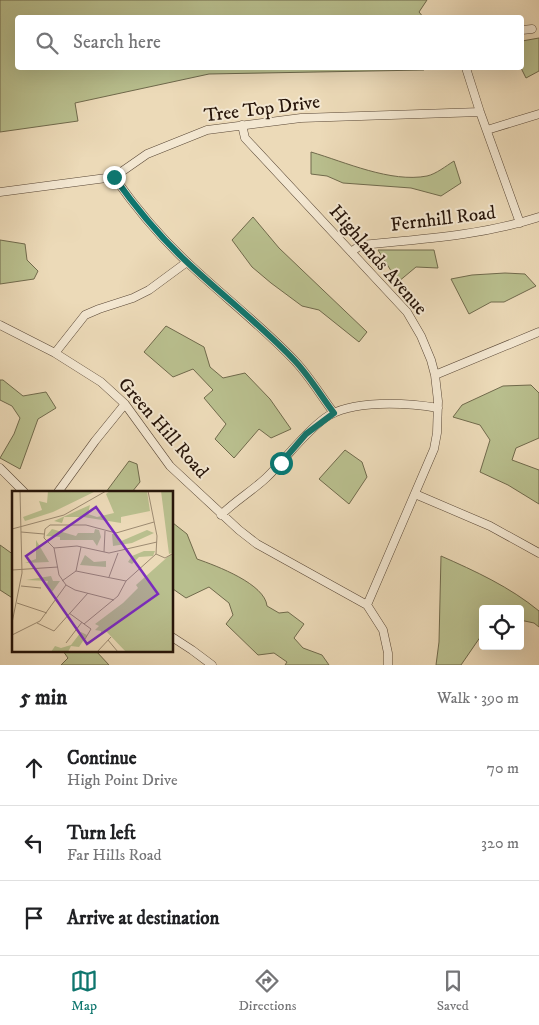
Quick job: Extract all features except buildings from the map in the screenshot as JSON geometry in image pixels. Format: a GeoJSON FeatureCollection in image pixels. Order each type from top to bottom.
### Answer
{"type":"FeatureCollection","features":[{"type":"Feature","properties":{"kind":"street"},"geometry":{"type":"LineString","coordinates":[[524,30],[532,29]]}},
{"type":"Feature","properties":{"kind":"street"},"geometry":{"type":"LineString","coordinates":[[467,70],[520,223]]}},
{"type":"Feature","properties":{"kind":"street","name":"Tree Top Drive"},"geometry":{"type":"LineString","coordinates":[[0,192],[114,177],[147,154],[207,130],[301,118],[480,112]]}},
{"type":"Feature","properties":{"kind":"street"},"geometry":{"type":"LineString","coordinates":[[487,130],[539,114]]}},
{"type":"Feature","properties":{"kind":"street","name":"Highlands Avenue"},"geometry":{"type":"LineString","coordinates":[[242,125],[245,138],[407,312],[421,336],[435,375],[438,408],[434,449],[367,605]]}},
{"type":"Feature","properties":{"kind":"street"},"geometry":{"type":"LineString","coordinates":[[114,177],[131,201],[187,262],[295,361],[334,413]]}},
{"type":"Feature","properties":{"kind":"street","name":"Fernhill Road"},"geometry":{"type":"LineString","coordinates":[[351,252],[361,245],[469,234],[502,228],[539,217]]}},
{"type":"Feature","properties":{"kind":"street"},"geometry":{"type":"LineString","coordinates":[[55,353],[85,315],[133,298],[149,290],[187,262]]}},
{"type":"Feature","properties":{"kind":"street","name":"Green Hill Road"},"geometry":{"type":"LineString","coordinates":[[0,325],[55,353],[101,382],[125,404],[170,466],[221,515],[257,544],[367,605],[383,630],[388,653],[388,665]]}},
{"type":"Feature","properties":{"kind":"street"},"geometry":{"type":"LineString","coordinates":[[435,375],[539,332]]}},
{"type":"Feature","properties":{"kind":"street"},"geometry":{"type":"LineString","coordinates":[[59,491],[125,404]]}},
{"type":"Feature","properties":{"kind":"street"},"geometry":{"type":"LineString","coordinates":[[221,515],[264,479],[306,434],[334,413],[356,407],[385,404],[414,404],[438,408]]}},
{"type":"Feature","properties":{"kind":"street"},"geometry":{"type":"LineString","coordinates":[[0,468],[23,491]]}},
{"type":"Feature","properties":{"kind":"street"},"geometry":{"type":"LineString","coordinates":[[415,494],[490,526],[539,553]]}},
{"type":"Feature","properties":{"kind":"street"},"geometry":{"type":"LineString","coordinates":[[174,638],[212,665]]}},
{"type":"Feature","properties":{"kind":"green space"},"geometry":{"type":"Polygon","coordinates":[[[0,0],[427,0],[419,12],[422,15],[15,15],[15,70],[424,70],[209,74],[75,103],[78,121],[0,132],[0,0]]]}},
{"type":"Feature","properties":{"kind":"green space"},"geometry":{"type":"Polygon","coordinates":[[[539,38],[539,71],[526,78],[522,70],[524,70],[524,41],[539,38]]]}},
{"type":"Feature","properties":{"kind":"green space"},"geometry":{"type":"Polygon","coordinates":[[[311,152],[368,170],[398,177],[427,176],[454,161],[461,183],[441,196],[411,188],[343,183],[327,176],[311,174],[311,152]]]}},
{"type":"Feature","properties":{"kind":"green space"},"geometry":{"type":"Polygon","coordinates":[[[253,217],[279,248],[367,332],[359,342],[319,310],[302,306],[252,267],[232,240],[253,217]]]}},
{"type":"Feature","properties":{"kind":"green space"},"geometry":{"type":"Polygon","coordinates":[[[0,240],[25,244],[27,260],[38,271],[34,279],[0,284],[0,240]]]}},
{"type":"Feature","properties":{"kind":"green space"},"geometry":{"type":"Polygon","coordinates":[[[378,250],[434,250],[438,268],[416,267],[398,282],[378,250]]]}},
{"type":"Feature","properties":{"kind":"green space"},"geometry":{"type":"Polygon","coordinates":[[[525,274],[536,286],[504,302],[491,302],[469,314],[451,279],[472,275],[525,274]]]}},
{"type":"Feature","properties":{"kind":"green space"},"geometry":{"type":"Polygon","coordinates":[[[166,326],[204,347],[210,367],[223,378],[245,373],[270,399],[291,429],[271,438],[259,429],[234,458],[215,439],[226,424],[204,398],[213,390],[193,369],[173,377],[144,352],[166,326]]]}},
{"type":"Feature","properties":{"kind":"green space"},"geometry":{"type":"Polygon","coordinates":[[[0,380],[3,380],[23,396],[46,392],[56,408],[38,419],[20,469],[0,458],[14,434],[20,418],[12,406],[0,400],[0,380]]]}},
{"type":"Feature","properties":{"kind":"green space"},"geometry":{"type":"Polygon","coordinates":[[[531,385],[539,393],[539,438],[516,448],[512,460],[539,470],[539,504],[508,485],[480,472],[490,440],[480,425],[453,417],[462,405],[503,386],[531,385]]]}},
{"type":"Feature","properties":{"kind":"green space"},"geometry":{"type":"Polygon","coordinates":[[[345,450],[362,462],[367,477],[349,504],[319,479],[345,450]]]}},
{"type":"Feature","properties":{"kind":"green space"},"geometry":{"type":"Polygon","coordinates":[[[129,461],[137,464],[140,482],[133,491],[107,491],[129,461]]]}},
{"type":"Feature","properties":{"kind":"green space"},"geometry":{"type":"Polygon","coordinates":[[[174,524],[187,534],[197,559],[216,566],[249,583],[258,590],[267,606],[279,613],[288,612],[304,624],[294,638],[303,648],[322,655],[329,665],[285,665],[287,662],[274,653],[258,655],[226,624],[233,615],[229,603],[209,587],[186,598],[174,590],[174,524]]]}},
{"type":"Feature","properties":{"kind":"green space"},"geometry":{"type":"Polygon","coordinates":[[[0,545],[12,554],[12,598],[0,590],[0,545]]]}},
{"type":"Feature","properties":{"kind":"green space"},"geometry":{"type":"Polygon","coordinates":[[[441,556],[492,580],[516,594],[539,611],[539,627],[534,623],[524,621],[524,605],[479,605],[479,639],[461,665],[436,665],[439,642],[441,556]]]}},
{"type":"Feature","properties":{"kind":"green space"},"geometry":{"type":"Polygon","coordinates":[[[64,652],[97,652],[109,665],[61,665],[68,658],[64,652]]]}},
{"type":"Feature","properties":{"kind":"route"},"geometry":{"type":"LineString","coordinates":[[114,177],[131,201],[187,262],[295,361],[334,413],[306,434],[281,463]]}}]}
